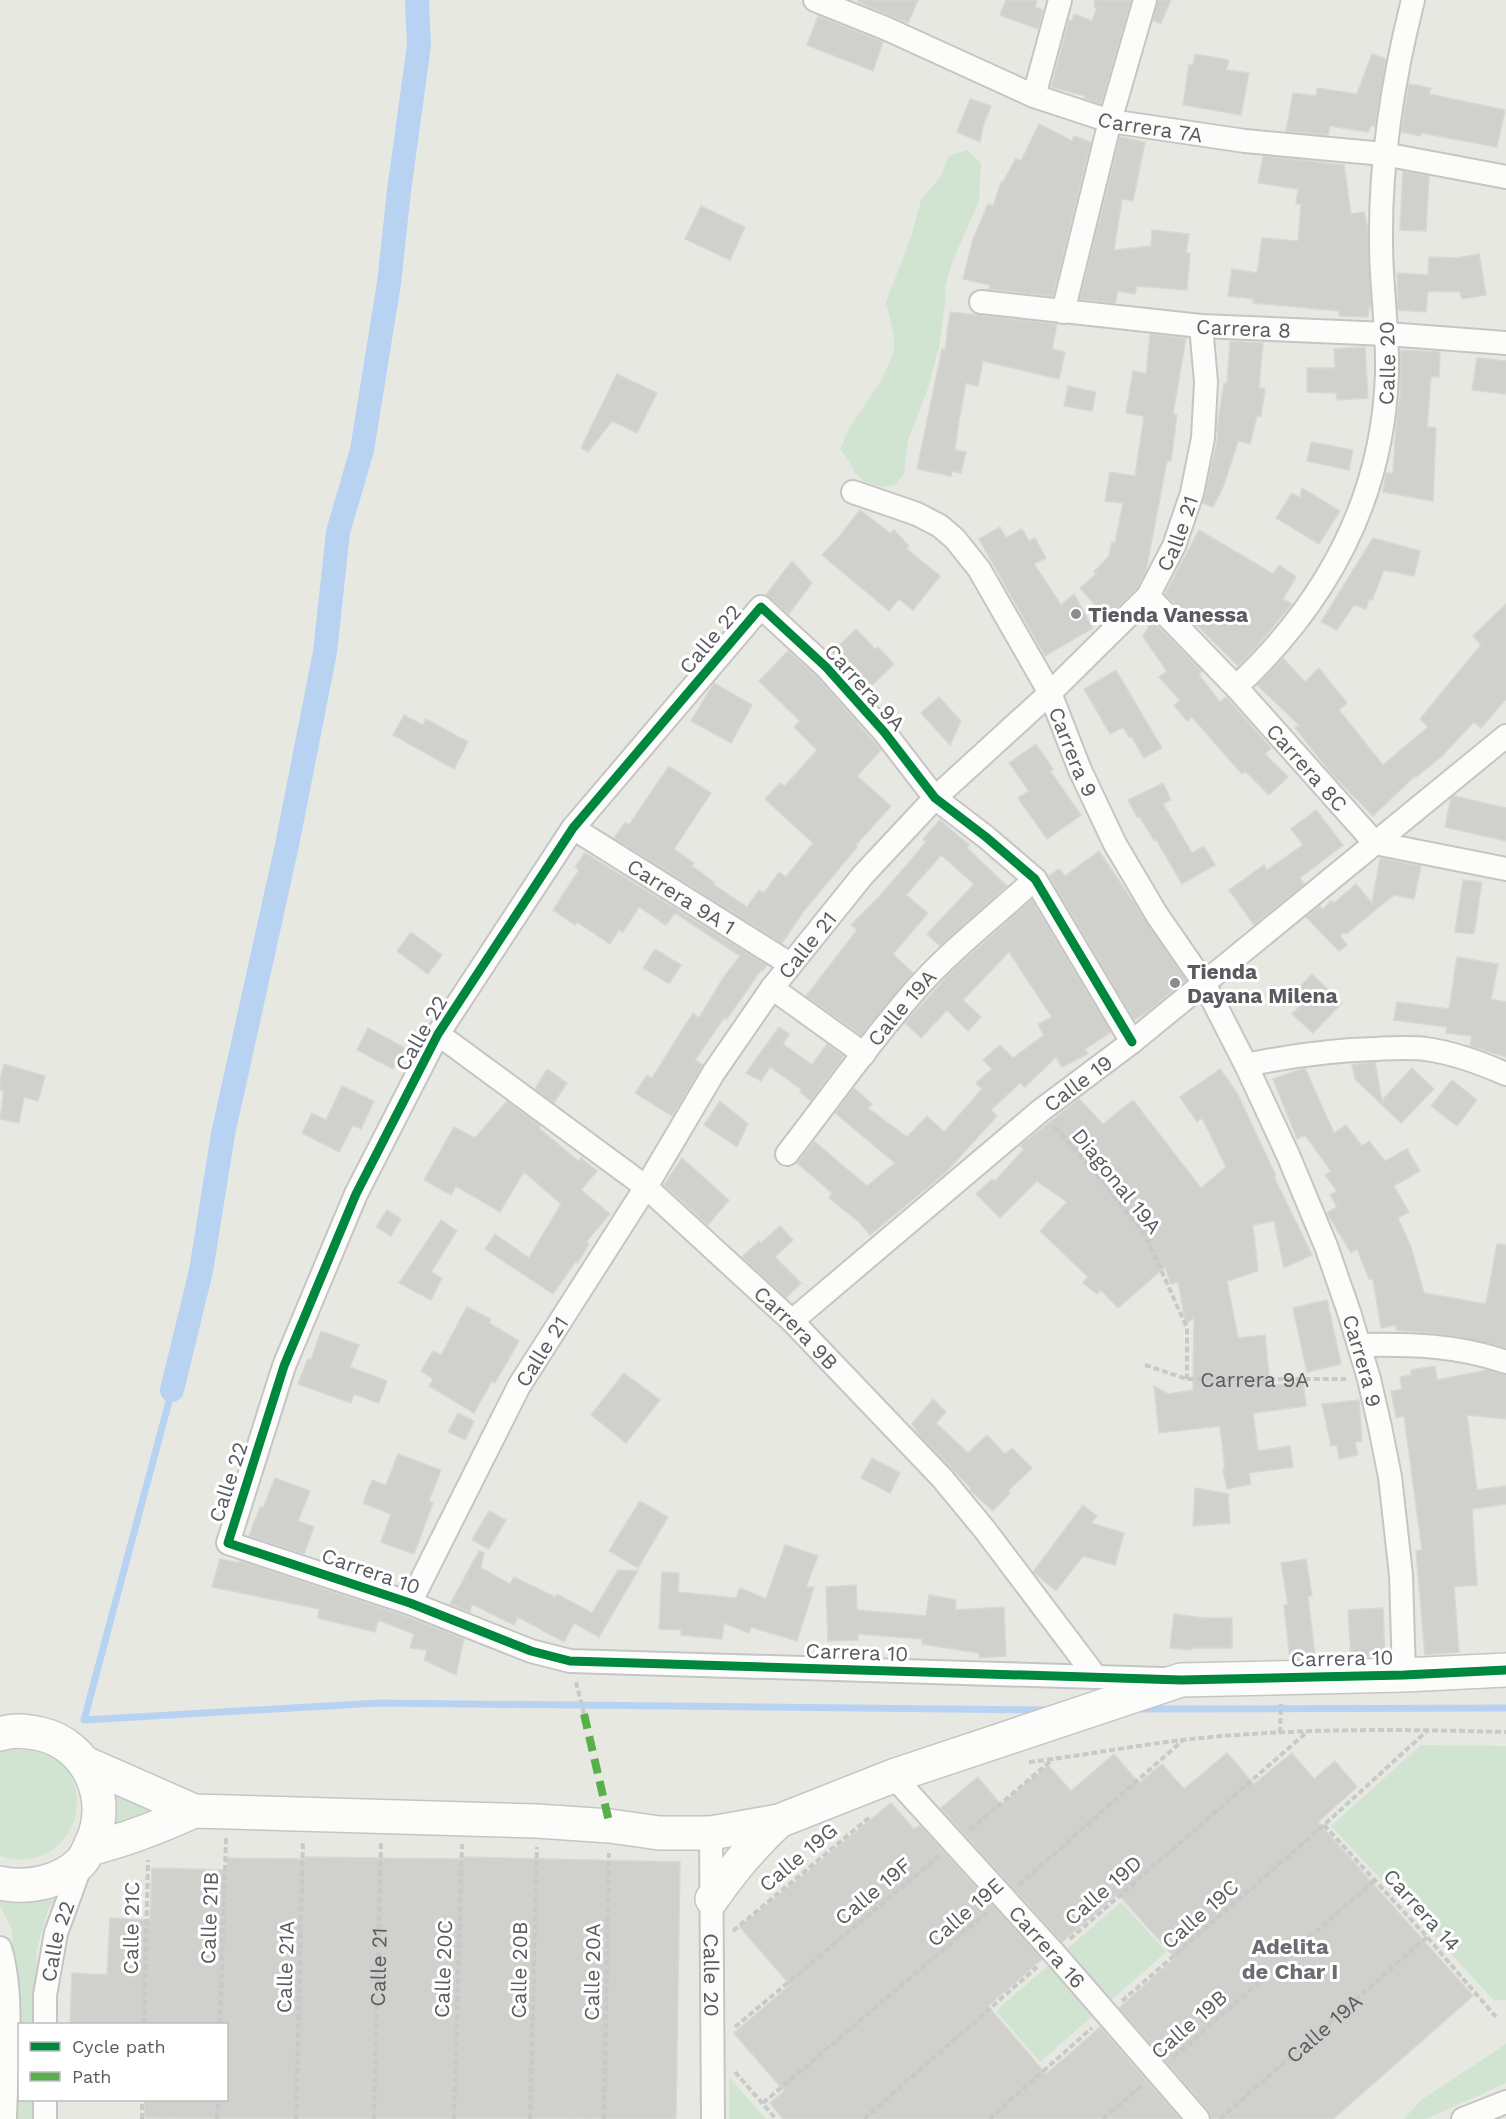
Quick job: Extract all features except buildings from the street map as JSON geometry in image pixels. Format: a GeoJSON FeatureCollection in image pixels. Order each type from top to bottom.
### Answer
{"type":"FeatureCollection","features":[{"type":"Feature","properties":{"kind":"street","name":"Carrera 7A"},"geometry":{"type":"LineString","coordinates":[[815,0],[885,28],[1034,96],[1110,122],[1245,141],[1384,154],[1506,177]]}},
{"type":"Feature","properties":{"kind":"street"},"geometry":{"type":"LineString","coordinates":[[1034,96],[1060,0]]}},
{"type":"Feature","properties":{"kind":"street"},"geometry":{"type":"LineString","coordinates":[[1063,312],[1110,122],[1145,0]]}},
{"type":"Feature","properties":{"kind":"street","name":"Calle 20"},"geometry":{"type":"LineString","coordinates":[[1236,687],[1292,630],[1335,564],[1366,491],[1377,452],[1386,384],[1387,334],[1381,242],[1384,154],[1396,75],[1411,0]]}},
{"type":"Feature","properties":{"kind":"street","name":"Carrera 8"},"geometry":{"type":"LineString","coordinates":[[981,302],[1201,326],[1387,334],[1506,343]]}},
{"type":"Feature","properties":{"kind":"street","name":"Calle 21"},"geometry":{"type":"LineString","coordinates":[[410,1603],[519,1386],[646,1187],[714,1072],[772,988],[863,875],[935,798],[1050,693],[1148,596],[1174,546],[1197,471],[1203,438],[1206,382],[1201,326]]}},
{"type":"Feature","properties":{"kind":"street","name":"Carrera 9"},"geometry":{"type":"LineString","coordinates":[[853,492],[917,514],[940,526],[955,539],[979,569],[1050,693],[1080,770],[1115,844],[1157,915],[1204,983],[1288,1155],[1338,1279],[1369,1379],[1384,1447],[1396,1526],[1403,1615],[1404,1675]]}},
{"type":"Feature","properties":{"kind":"street","name":"Carrera 8C"},"geometry":{"type":"LineString","coordinates":[[1148,596],[1236,687],[1375,843]]}},
{"type":"Feature","properties":{"kind":"street","name":"Carrera 9A"},"geometry":{"type":"LineString","coordinates":[[761,607],[841,684],[885,733],[935,798],[1035,879]]}},
{"type":"Feature","properties":{"kind":"street","name":"Calle 22"},"geometry":{"type":"LineString","coordinates":[[228,1543],[284,1366],[356,1194],[438,1034],[573,828],[761,607]]}},
{"type":"Feature","properties":{"kind":"street","name":"Calle 19"},"geometry":{"type":"LineString","coordinates":[[792,1321],[1040,1111],[1132,1042],[1506,736]]}},
{"type":"Feature","properties":{"kind":"street","name":"Carrera 9A 1"},"geometry":{"type":"LineString","coordinates":[[573,828],[790,964]]}},
{"type":"Feature","properties":{"kind":"street"},"geometry":{"type":"LineString","coordinates":[[1375,843],[1506,869]]}},
{"type":"Feature","properties":{"kind":"street"},"geometry":{"type":"LineString","coordinates":[[1035,879],[1132,1042]]}},
{"type":"Feature","properties":{"kind":"street","name":"Calle 19A"},"geometry":{"type":"LineString","coordinates":[[787,1154],[919,986],[986,921],[1035,879]]}},
{"type":"Feature","properties":{"kind":"street"},"geometry":{"type":"LineString","coordinates":[[772,988],[864,1054]]}},
{"type":"Feature","properties":{"kind":"street","name":"Carrera 9B"},"geometry":{"type":"LineString","coordinates":[[438,1034],[646,1187],[792,1321],[942,1478],[985,1530],[1101,1691]]}},
{"type":"Feature","properties":{"kind":"street"},"geometry":{"type":"LineString","coordinates":[[1246,1065],[1336,1050],[1407,1048],[1428,1049],[1456,1055],[1506,1074]]}},
{"type":"Feature","properties":{"kind":"street"},"geometry":{"type":"LineString","coordinates":[[1360,1345],[1438,1346],[1471,1351],[1506,1362]]}},
{"type":"Feature","properties":{"kind":"street","name":"Carrera 10"},"geometry":{"type":"LineString","coordinates":[[228,1543],[410,1603],[531,1651],[570,1660],[1101,1691],[1181,1680],[1404,1675],[1506,1670]]}},
{"type":"Feature","properties":{"kind":"street","name":"Carrera 10"},"geometry":{"type":"LineString","coordinates":[[85,1763],[194,1811],[537,1821],[610,1826],[658,1833],[711,1833],[778,1821],[899,1782],[1075,1715],[1101,1691]]}},
{"type":"Feature","properties":{"kind":"street"},"geometry":{"type":"LineString","coordinates":[[0,1734],[27,1731],[49,1736],[69,1747],[85,1763],[96,1788],[100,1814],[96,1832],[85,1855]]}},
{"type":"Feature","properties":{"kind":"street","name":"Carrera 16"},"geometry":{"type":"LineString","coordinates":[[899,1782],[1054,1953],[1198,2119]]}},
{"type":"Feature","properties":{"kind":"street","name":"Carrera 10"},"geometry":{"type":"LineString","coordinates":[[0,1883],[14,1886],[37,1885],[59,1877],[85,1855],[148,1832],[194,1811]]}},
{"type":"Feature","properties":{"kind":"street"},"geometry":{"type":"LineString","coordinates":[[712,1899],[746,1853],[778,1821]]}},
{"type":"Feature","properties":{"kind":"street","name":"Calle 20"},"geometry":{"type":"LineString","coordinates":[[711,1833],[713,2119]]}},
{"type":"Feature","properties":{"kind":"street","name":"Calle 22"},"geometry":{"type":"LineString","coordinates":[[45,2023],[45,1995],[56,1933],[85,1855]]}},
{"type":"Feature","properties":{"kind":"street","name":"Calle 22"},"geometry":{"type":"LineString","coordinates":[[0,1948],[8,1990],[5,2119]]}},
{"type":"Feature","properties":{"kind":"street"},"geometry":{"type":"LineString","coordinates":[[45,2101],[45,2119]]}},
{"type":"Feature","properties":{"kind":"street"},"geometry":{"type":"LineString","coordinates":[[1463,2119],[1506,2102]]}},
{"type":"Feature","properties":{"kind":"path"},"geometry":{"type":"LineString","coordinates":[[579,1696],[584,1714]]}},
{"type":"Feature","properties":{"kind":"path"},"geometry":{"type":"LineString","coordinates":[[1280,1733],[1282,1699]]}},
{"type":"Feature","properties":{"kind":"path"},"geometry":{"type":"LineString","coordinates":[[1018,1763],[1183,1740],[1308,1731],[1506,1732]]}},
{"type":"Feature","properties":{"kind":"path"},"geometry":{"type":"LineString","coordinates":[[712,2046],[776,2119]]}},
{"type":"Feature","properties":{"kind":"path"},"geometry":{"type":"LineString","coordinates":[[142,2101],[142,2119]]}},
{"type":"Feature","properties":{"kind":"path"},"geometry":{"type":"LineString","coordinates":[[217,2119],[218,2101]]}},
{"type":"Feature","properties":{"kind":"green space"},"geometry":{"type":"Polygon","coordinates":[[[967,150],[981,163],[979,201],[953,260],[945,287],[939,347],[927,391],[908,440],[904,474],[896,484],[882,487],[863,481],[855,473],[840,449],[850,427],[881,381],[894,351],[894,337],[886,302],[911,237],[921,200],[940,177],[949,156],[967,150]]]}},
{"type":"Feature","properties":{"kind":"green space"},"geometry":{"type":"Polygon","coordinates":[[[1421,1745],[1506,1746],[1506,2000],[1494,2000],[1331,1826],[1421,1745]]]}},
{"type":"Feature","properties":{"kind":"green space"},"geometry":{"type":"Polygon","coordinates":[[[18,1747],[37,1749],[59,1760],[72,1778],[77,1798],[74,1819],[65,1838],[49,1852],[27,1859],[0,1856],[0,1750],[18,1747]]]}},
{"type":"Feature","properties":{"kind":"green space"},"geometry":{"type":"Polygon","coordinates":[[[108,1789],[168,1813],[103,1838],[108,1789]]]}},
{"type":"Feature","properties":{"kind":"green space"},"geometry":{"type":"Polygon","coordinates":[[[70,1877],[48,1910],[37,1948],[35,2023],[18,2023],[18,2101],[34,2101],[34,2119],[14,2119],[15,1971],[12,1930],[0,1906],[0,1886],[70,1877]]]}},
{"type":"Feature","properties":{"kind":"green space"},"geometry":{"type":"Polygon","coordinates":[[[1121,1902],[1166,1952],[1040,2062],[996,2011],[1121,1902]]]}},
{"type":"Feature","properties":{"kind":"green space"},"geometry":{"type":"Polygon","coordinates":[[[1506,2044],[1506,2083],[1426,2119],[1404,2119],[1420,2101],[1506,2044]]]}},
{"type":"Feature","properties":{"kind":"green space"},"geometry":{"type":"Polygon","coordinates":[[[729,2077],[766,2119],[729,2119],[729,2077]]]}},
{"type":"Feature","properties":{"kind":"waterway"},"geometry":{"type":"LineString","coordinates":[[172,1390],[201,1271],[223,1134],[287,845],[325,652],[338,532],[362,450],[389,283],[419,45],[417,0]]}},
{"type":"Feature","properties":{"kind":"waterway"},"geometry":{"type":"LineString","coordinates":[[172,1390],[84,1720],[378,1703],[1047,1710]]}},
{"type":"Feature","properties":{"kind":"waterway"},"geometry":{"type":"LineString","coordinates":[[1137,1709],[1506,1708]]}},
{"type":"Feature","properties":{"kind":"marked path"},"geometry":{"type":"LineString","coordinates":[[584,1714],[610,1826]]}},
{"type":"Feature","properties":{"kind":"cycle path"},"geometry":{"type":"LineString","coordinates":[[1132,1042],[1035,879],[935,798],[885,733],[826,667],[761,607],[573,828],[438,1034],[356,1194],[284,1366],[228,1543],[410,1603],[531,1651],[570,1661],[1181,1680],[1404,1675],[1506,1670]]}},
{"type":"Feature","properties":{"kind":"place","name":"Tienda Vanessa"},"geometry":{"type":"Point","coordinates":[1076,614]}},
{"type":"Feature","properties":{"kind":"place","name":"Tienda Dayana Milena"},"geometry":{"type":"Point","coordinates":[1175,983]}},
{"type":"Feature","properties":{"kind":"district","name":"Adelita de Char I"},"geometry":{"type":"Point","coordinates":[1290,1958]}}]}
